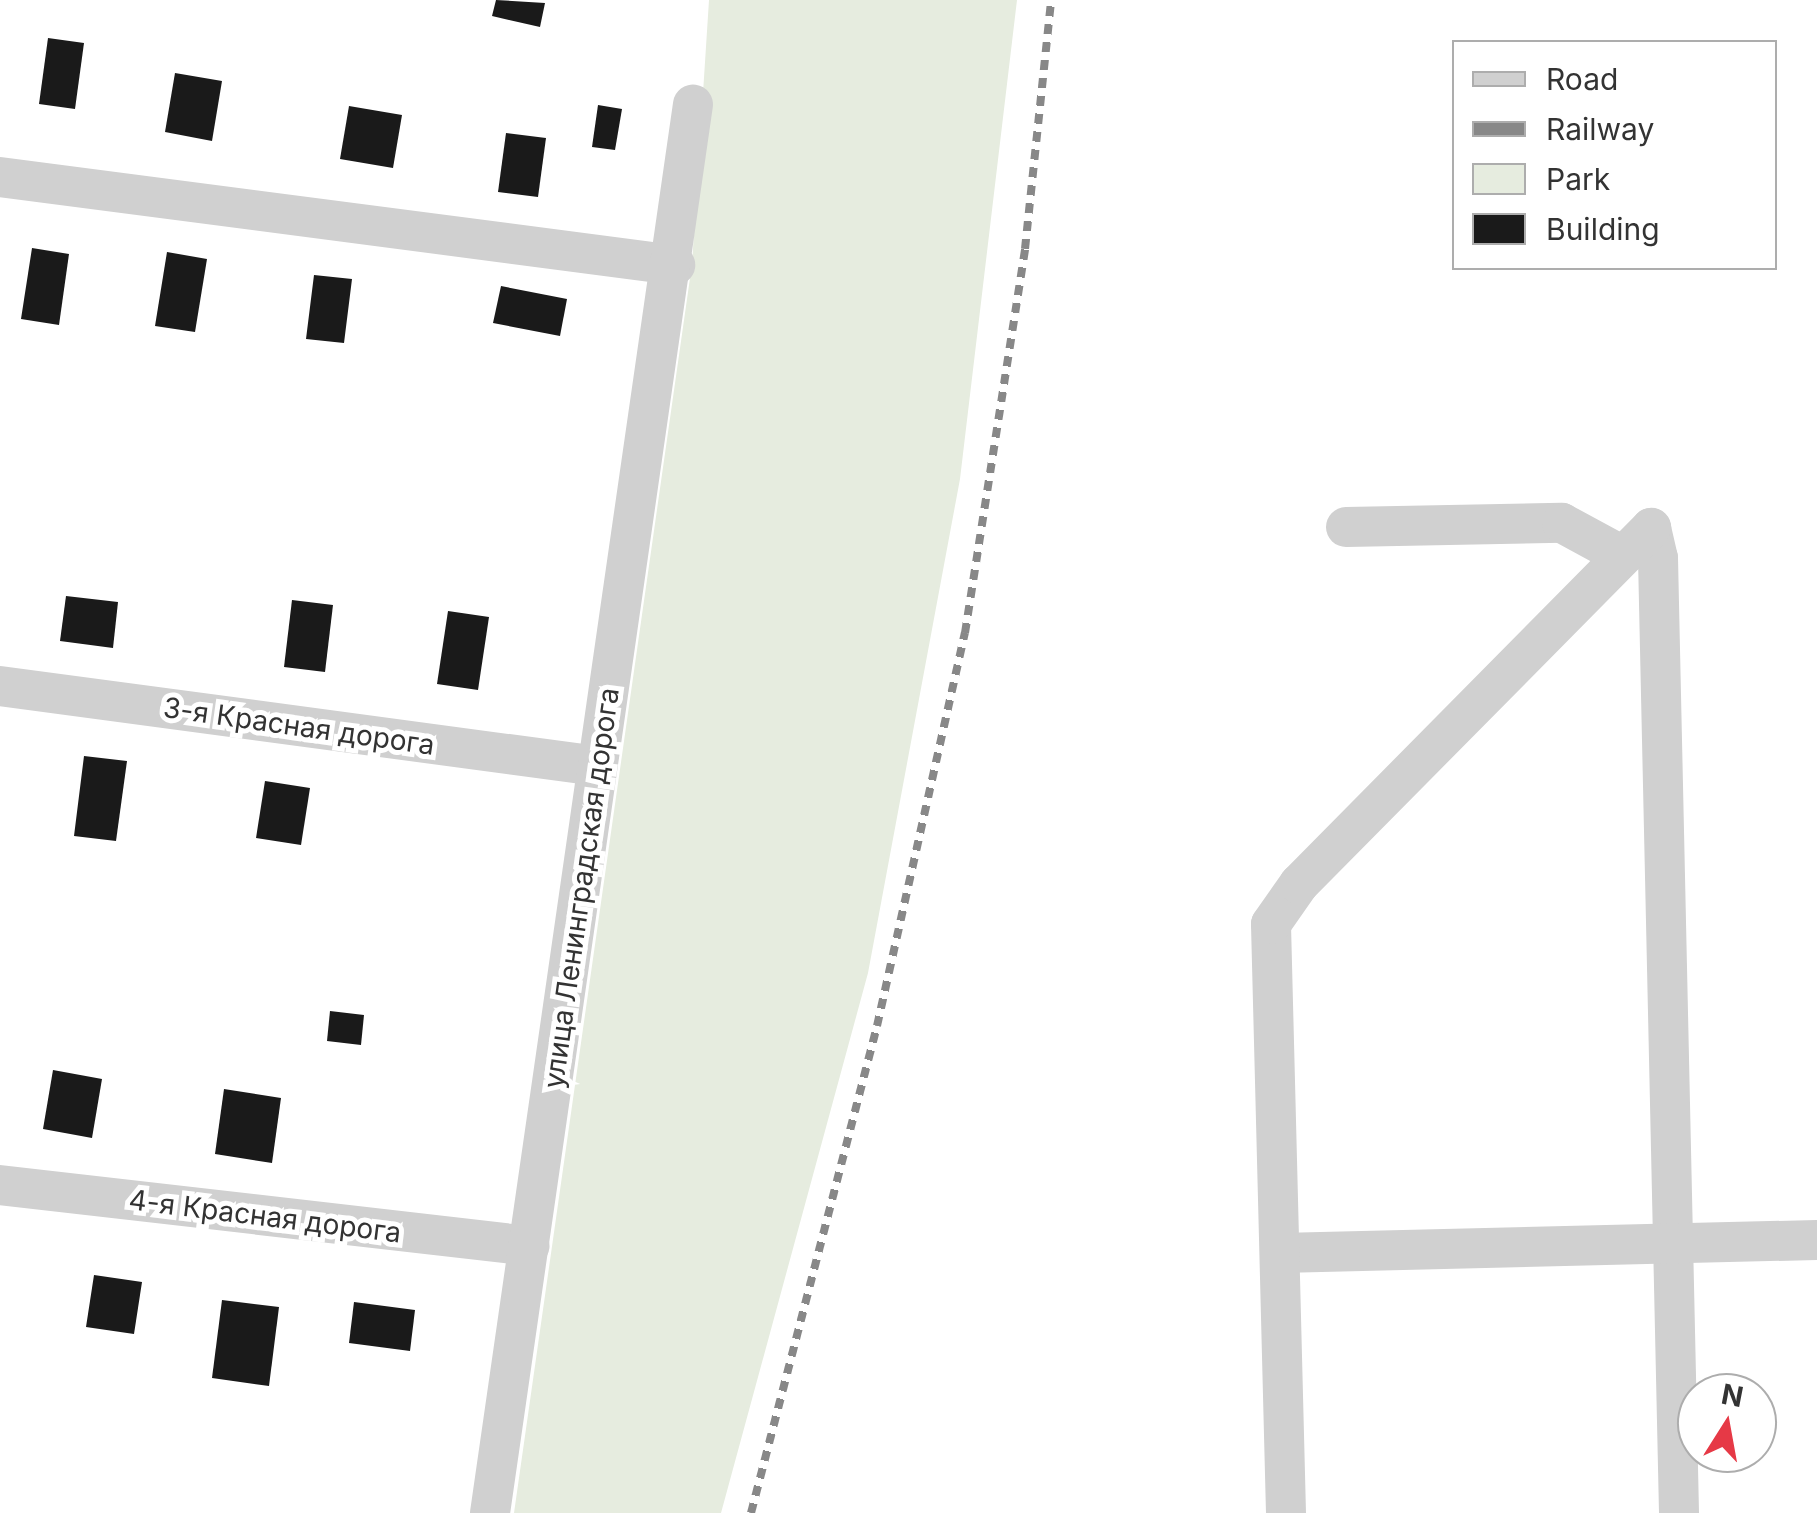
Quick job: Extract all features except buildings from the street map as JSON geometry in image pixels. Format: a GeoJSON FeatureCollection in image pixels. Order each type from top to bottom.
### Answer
{"type":"FeatureCollection","features":[{"type":"Feature","properties":{"kind":"street","name":"улица Ленинградская дорога"},"geometry":{"type":"LineString","coordinates":[[490,1513],[597,766],[675,264],[693,105]]}},
{"type":"Feature","properties":{"kind":"street"},"geometry":{"type":"LineString","coordinates":[[0,177],[675,264]]}},
{"type":"Feature","properties":{"kind":"street"},"geometry":{"type":"LineString","coordinates":[[1346,527],[1562,523],[1624,556]]}},
{"type":"Feature","properties":{"kind":"street"},"geometry":{"type":"LineString","coordinates":[[1286,1513],[1271,924],[1299,884],[1651,528],[1658,558],[1679,1513]]}},
{"type":"Feature","properties":{"kind":"street","name":"3-я Красная дорога"},"geometry":{"type":"LineString","coordinates":[[0,686],[597,766]]}},
{"type":"Feature","properties":{"kind":"street","name":"4-я Красная дорога"},"geometry":{"type":"LineString","coordinates":[[0,1186],[530,1246]]}},
{"type":"Feature","properties":{"kind":"street"},"geometry":{"type":"LineString","coordinates":[[1280,1252],[1817,1240]]}},
{"type":"Feature","properties":{"kind":"green space"},"geometry":{"type":"Polygon","coordinates":[[[709,0],[1017,0],[960,479],[868,973],[721,1513],[514,1513],[692,264],[709,0]]]}},
{"type":"Feature","properties":{"kind":"railway"},"geometry":{"type":"LineString","coordinates":[[751,1513],[877,1026],[965,633],[1025,249],[1051,0]]}}]}
